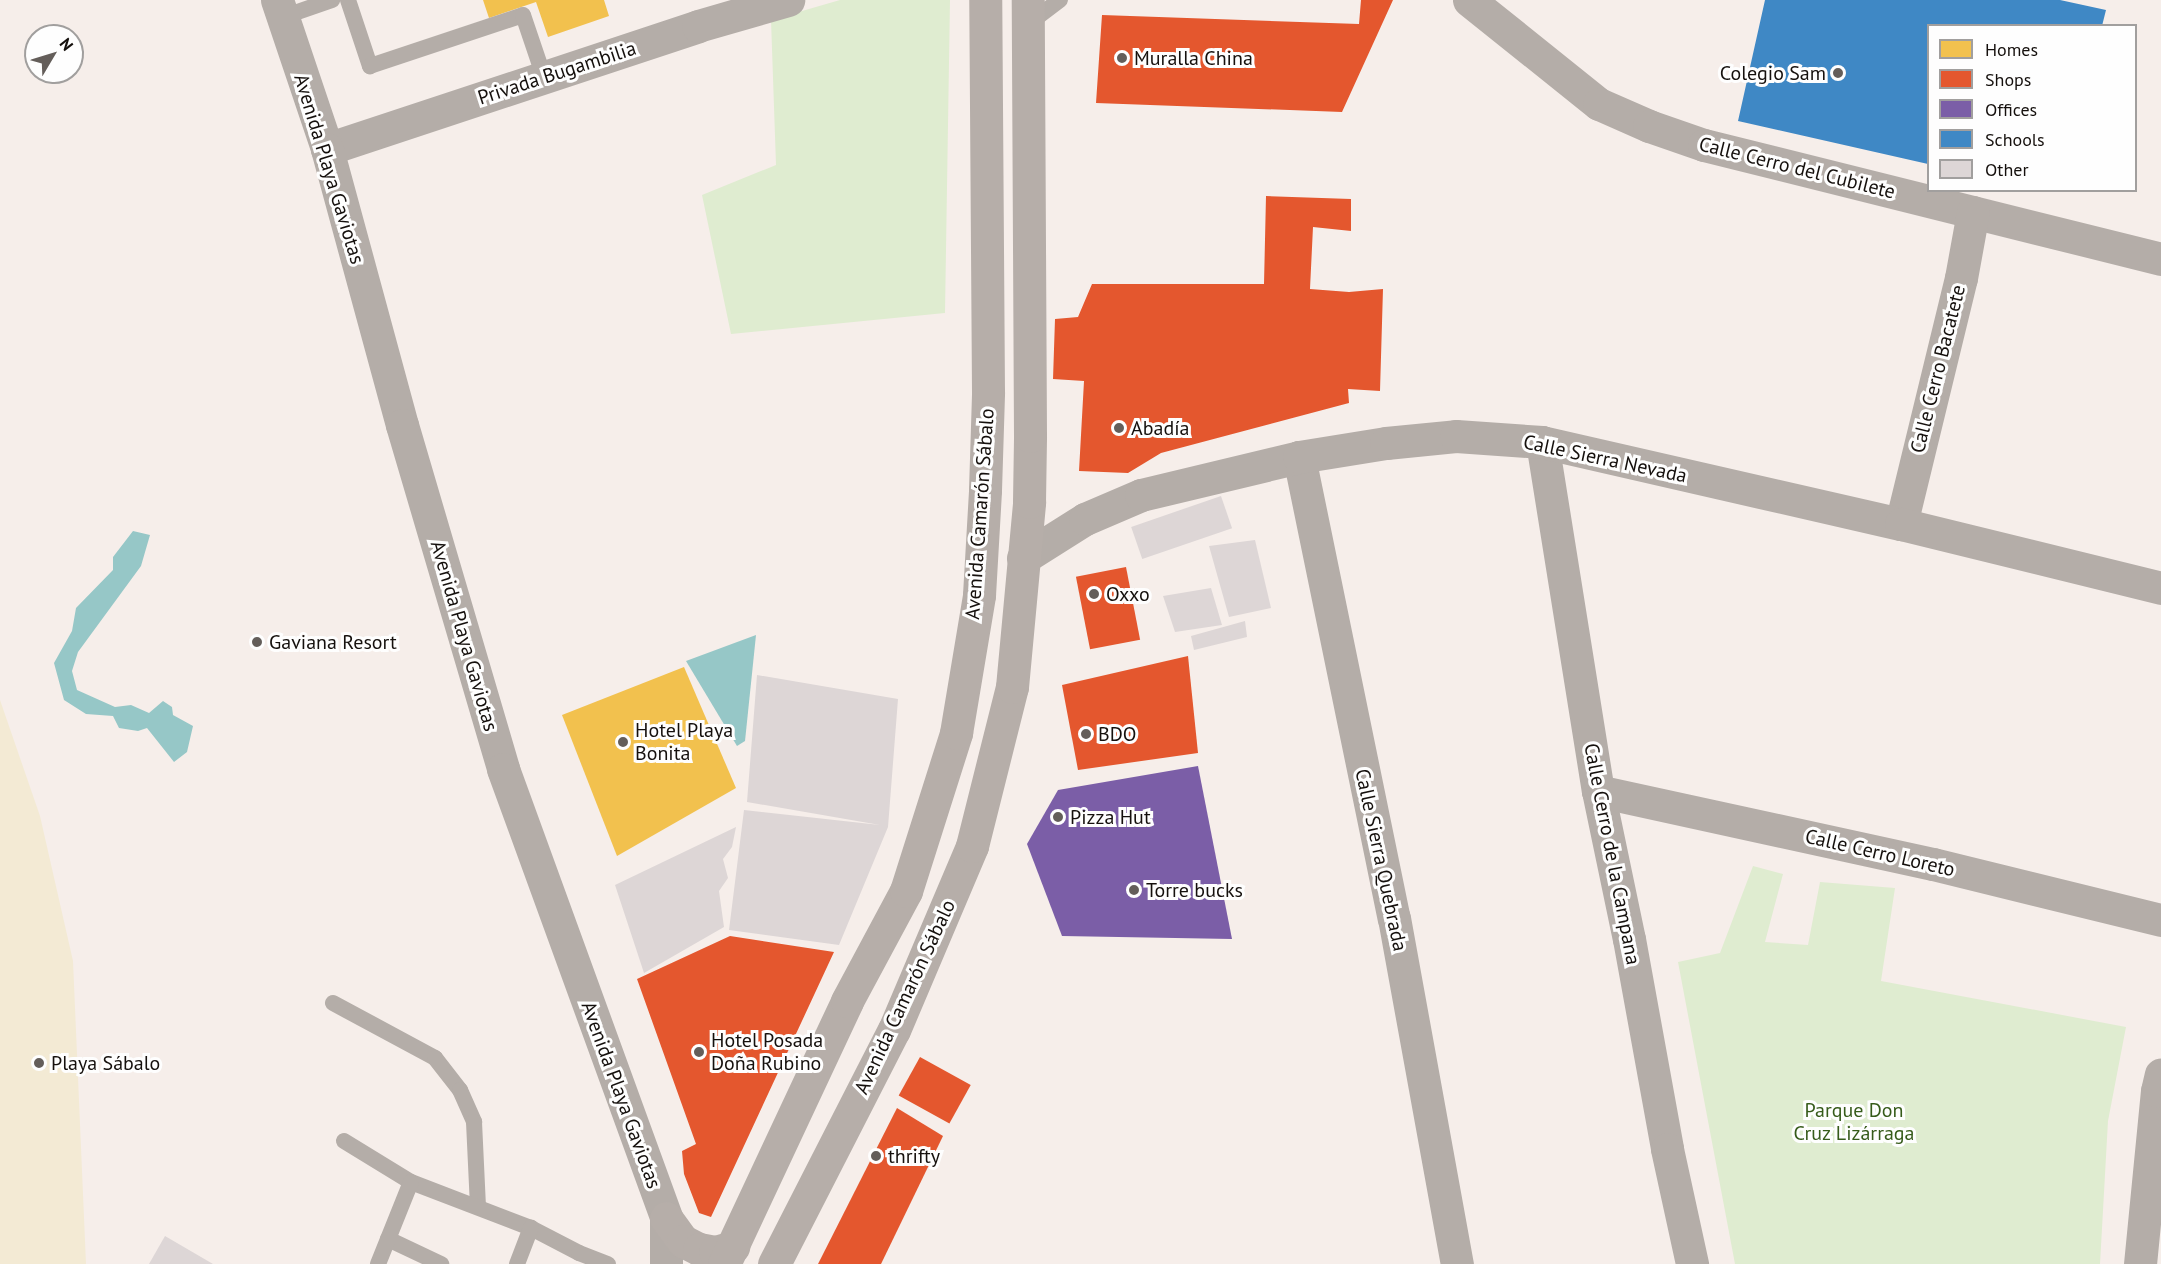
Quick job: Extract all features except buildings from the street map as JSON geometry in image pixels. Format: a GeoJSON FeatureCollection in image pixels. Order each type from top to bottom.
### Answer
{"type":"FeatureCollection","features":[{"type":"Feature","properties":{"kind":"main road","name":"Avenida Camarón Sábalo"},"geometry":{"type":"LineString","coordinates":[[728,1256],[847,1001],[906,891],[956,733],[979,595],[985,490],[988,392],[985,0]]}},
{"type":"Feature","properties":{"kind":"main road","name":"Avenida Camarón Sábalo"},"geometry":{"type":"LineString","coordinates":[[774,1264],[894,1029],[972,846],[1012,687],[1030,436],[1028,12]]}},
{"type":"Feature","properties":{"kind":"main road"},"geometry":{"type":"LineString","coordinates":[[666,1218],[684,1241],[699,1249],[728,1256]]}},
{"type":"Feature","properties":{"kind":"street","name":"Privada Bugambilia"},"geometry":{"type":"LineString","coordinates":[[327,149],[544,77],[693,13],[788,0]]}},
{"type":"Feature","properties":{"kind":"street","name":"Calle Cerro del Cubilete"},"geometry":{"type":"LineString","coordinates":[[1469,0],[1599,104],[1648,126],[1704,145],[2161,259]]}},
{"type":"Feature","properties":{"kind":"street","name":"Avenida Playa Gaviotas"},"geometry":{"type":"LineString","coordinates":[[280,8],[327,149],[402,425],[503,770],[666,1218],[666,1264]]}},
{"type":"Feature","properties":{"kind":"street","name":"Calle Cerro Bacatete"},"geometry":{"type":"LineString","coordinates":[[1901,524],[1961,278],[1973,213]]}},
{"type":"Feature","properties":{"kind":"street","name":"Calle Sierra Nevada"},"geometry":{"type":"LineString","coordinates":[[1023,558],[1086,519],[1141,495],[1299,456],[1386,443],[1456,436],[1542,442],[1901,524],[2161,588]]}},
{"type":"Feature","properties":{"kind":"street","name":"Calle Cerro de la Campana"},"geometry":{"type":"LineString","coordinates":[[1542,442],[1599,791],[1629,939],[1667,1149],[1692,1264]]}},
{"type":"Feature","properties":{"kind":"street","name":"Calle Sierra Quebrada"},"geometry":{"type":"LineString","coordinates":[[1299,456],[1394,918],[1457,1264]]}},
{"type":"Feature","properties":{"kind":"street","name":"Calle Cerro Loreto"},"geometry":{"type":"LineString","coordinates":[[1599,791],[1933,864],[2161,920]]}},
{"type":"Feature","properties":{"kind":"street"},"geometry":{"type":"LineString","coordinates":[[2140,1264],[2157,1091],[2161,1074]]}},
{"type":"Feature","properties":{"kind":"lane"},"geometry":{"type":"LineString","coordinates":[[280,8],[332,0]]}},
{"type":"Feature","properties":{"kind":"lane"},"geometry":{"type":"LineString","coordinates":[[348,0],[370,66],[523,15],[544,77]]}},
{"type":"Feature","properties":{"kind":"lane"},"geometry":{"type":"LineString","coordinates":[[1028,12],[1059,0]]}},
{"type":"Feature","properties":{"kind":"lane"},"geometry":{"type":"LineString","coordinates":[[333,1003],[435,1058],[460,1090],[474,1122],[478,1207]]}},
{"type":"Feature","properties":{"kind":"lane"},"geometry":{"type":"LineString","coordinates":[[344,1141],[411,1182],[531,1228],[579,1253],[608,1264]]}},
{"type":"Feature","properties":{"kind":"lane"},"geometry":{"type":"LineString","coordinates":[[378,1264],[411,1182]]}},
{"type":"Feature","properties":{"kind":"lane"},"geometry":{"type":"LineString","coordinates":[[517,1264],[531,1228]]}},
{"type":"Feature","properties":{"kind":"lane"},"geometry":{"type":"LineString","coordinates":[[388,1239],[441,1264]]}},
{"type":"Feature","properties":{"kind":"green space"},"geometry":{"type":"Polygon","coordinates":[[[840,0],[950,0],[945,313],[731,334],[702,195],[776,165],[771,20],[840,0]]]}},
{"type":"Feature","properties":{"kind":"green space","name":"Parque Don Cruz Lizárraga"},"geometry":{"type":"Polygon","coordinates":[[[1753,866],[1783,874],[1765,942],[1808,945],[1820,882],[1895,888],[1881,981],[2126,1027],[2108,1121],[2100,1264],[1735,1264],[1678,962],[1720,953],[1753,866]]]}},
{"type":"Feature","properties":{"kind":"sand","name":"Playa Sábalo"},"geometry":{"type":"Polygon","coordinates":[[[0,700],[40,816],[73,961],[86,1264],[0,1264],[0,700]]]}},
{"type":"Feature","properties":{"kind":"water"},"geometry":{"type":"Polygon","coordinates":[[[133,531],[150,535],[141,566],[78,652],[72,671],[77,690],[115,707],[131,705],[149,713],[163,701],[172,707],[173,715],[193,726],[187,752],[174,762],[147,728],[138,731],[119,728],[113,716],[86,714],[64,700],[54,663],[72,631],[76,608],[113,570],[113,557],[133,531]]]}},
{"type":"Feature","properties":{"kind":"water"},"geometry":{"type":"Polygon","coordinates":[[[756,635],[745,741],[737,746],[686,661],[756,635]]]}},
{"type":"Feature","properties":{"kind":"place","name":"Muralla China"},"geometry":{"type":"Point","coordinates":[1122,58]}},
{"type":"Feature","properties":{"kind":"place","name":"Colegio Sam"},"geometry":{"type":"Point","coordinates":[1838,73]}},
{"type":"Feature","properties":{"kind":"place","name":"Abadía"},"geometry":{"type":"Point","coordinates":[1119,428]}},
{"type":"Feature","properties":{"kind":"place","name":"Oxxo"},"geometry":{"type":"Point","coordinates":[1094,594]}},
{"type":"Feature","properties":{"kind":"place","name":"Gaviana Resort"},"geometry":{"type":"Point","coordinates":[257,642]}},
{"type":"Feature","properties":{"kind":"place","name":"BDO"},"geometry":{"type":"Point","coordinates":[1086,734]}},
{"type":"Feature","properties":{"kind":"place","name":"Hotel Playa Bonita"},"geometry":{"type":"Point","coordinates":[623,742]}},
{"type":"Feature","properties":{"kind":"place","name":"Pizza Hut"},"geometry":{"type":"Point","coordinates":[1058,817]}},
{"type":"Feature","properties":{"kind":"place","name":"Torre bucks"},"geometry":{"type":"Point","coordinates":[1134,890]}},
{"type":"Feature","properties":{"kind":"place","name":"Hotel Posada Doña Rubino"},"geometry":{"type":"Point","coordinates":[699,1052]}},
{"type":"Feature","properties":{"kind":"place","name":"Playa Sábalo"},"geometry":{"type":"Point","coordinates":[39,1063]}},
{"type":"Feature","properties":{"kind":"place","name":"thrifty"},"geometry":{"type":"Point","coordinates":[876,1156]}}]}
